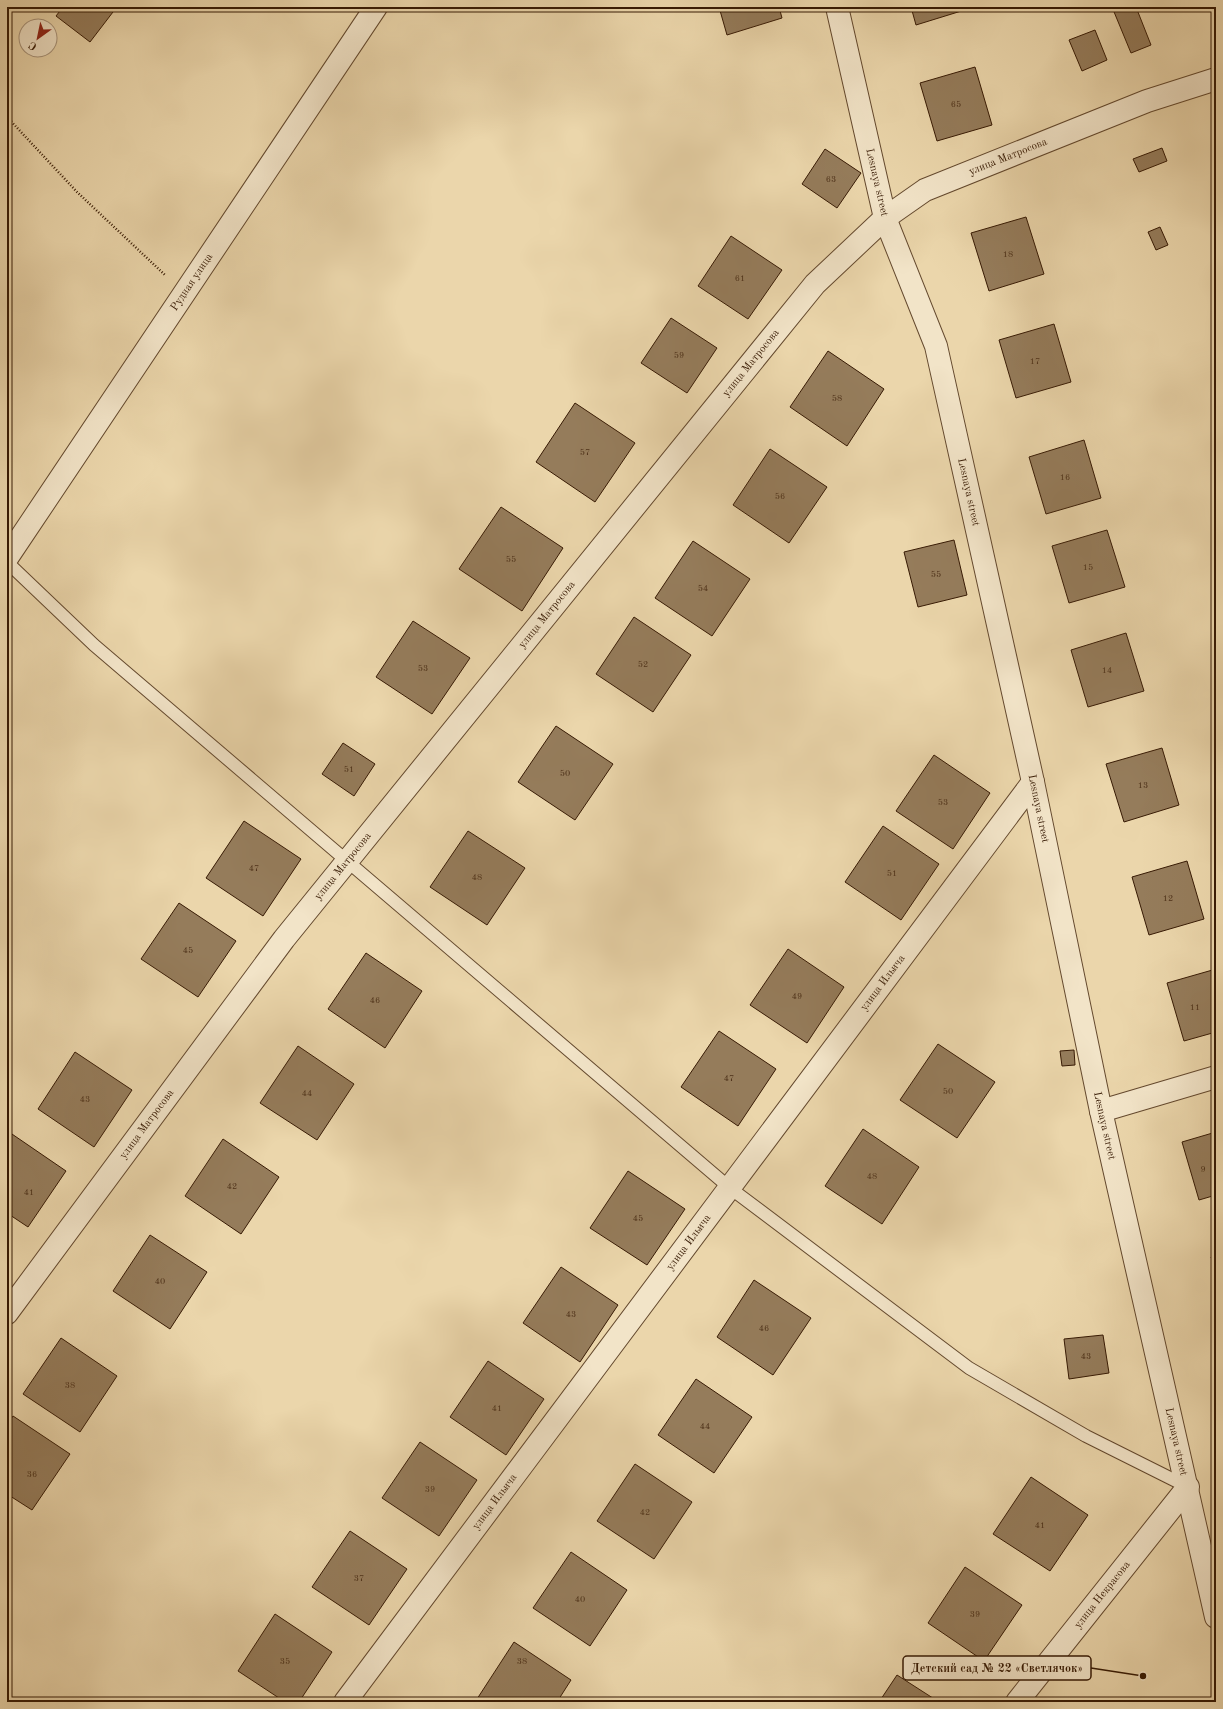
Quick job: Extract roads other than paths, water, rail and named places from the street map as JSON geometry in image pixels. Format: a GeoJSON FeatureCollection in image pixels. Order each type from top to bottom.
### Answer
{"type":"FeatureCollection","features":[{"type":"Feature","properties":{"kind":"street","name":"Рудная улица"},"geometry":{"type":"LineString","coordinates":[[7,558],[376,7]]}},
{"type":"Feature","properties":{"kind":"street","name":"Lesnaya street"},"geometry":{"type":"LineString","coordinates":[[837,7],[885,218],[936,346],[1033,782],[1101,1111],[1188,1487],[1216,1617]]}},
{"type":"Feature","properties":{"kind":"street","name":"улица Матросова"},"geometry":{"type":"LineString","coordinates":[[7,1313],[284,939],[815,284],[885,218],[925,190],[1147,101],[1216,79]]}},
{"type":"Feature","properties":{"kind":"street","name":"улица Ильича"},"geometry":{"type":"LineString","coordinates":[[345,1702],[1033,782]]}},
{"type":"Feature","properties":{"kind":"street"},"geometry":{"type":"LineString","coordinates":[[1101,1111],[1216,1077]]}},
{"type":"Feature","properties":{"kind":"street","name":"улица Некрасова"},"geometry":{"type":"LineString","coordinates":[[1017,1702],[1188,1487]]}},
{"type":"Feature","properties":{"kind":"lane"},"geometry":{"type":"LineString","coordinates":[[7,562],[94,645],[730,1188],[969,1368],[1086,1436],[1188,1487]]}},
{"type":"Feature","properties":{"kind":"place","name":"Детский сад № 22 «Светлячок»"},"geometry":{"type":"Point","coordinates":[1143,1676]}}]}
